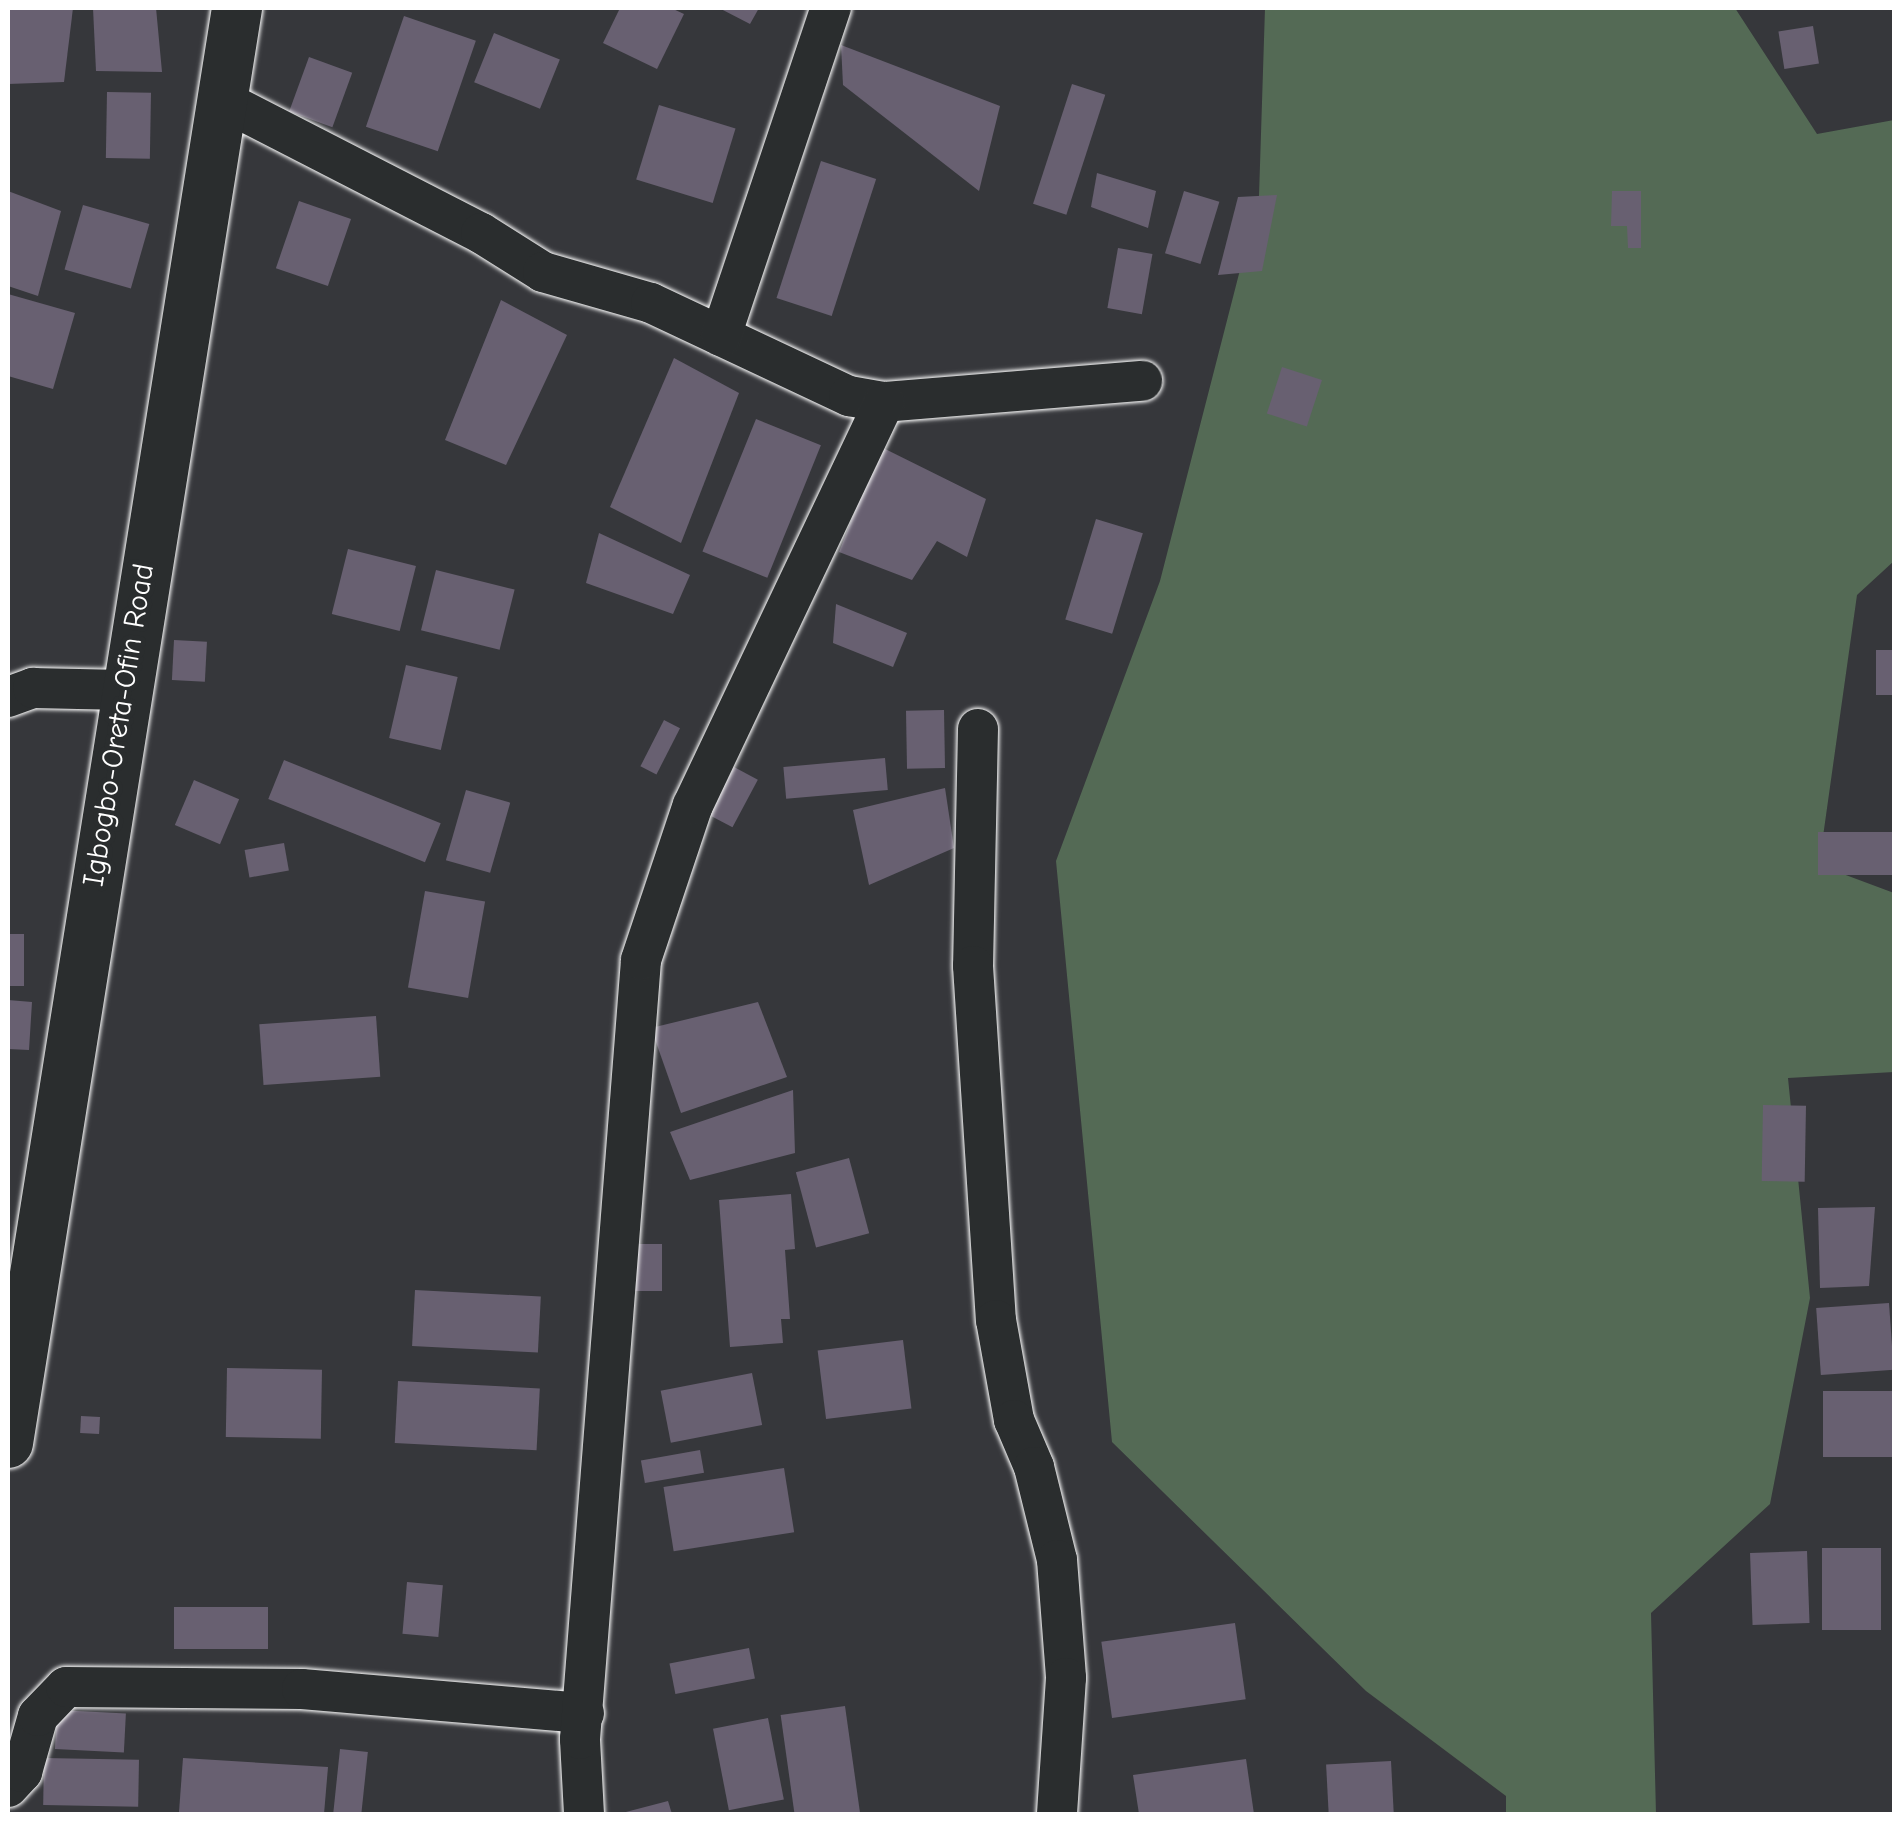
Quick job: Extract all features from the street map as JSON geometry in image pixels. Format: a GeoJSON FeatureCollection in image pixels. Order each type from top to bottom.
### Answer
{"type":"FeatureCollection","features":[{"type":"Feature","properties":{"kind":"street","name":"Igbogbo-Oreta-Ofin Road"},"geometry":{"type":"LineString","coordinates":[[8,1443],[124,690],[237,8]]}},
{"type":"Feature","properties":{"kind":"street"},"geometry":{"type":"LineString","coordinates":[[721,336],[831,8]]}},
{"type":"Feature","properties":{"kind":"street"},"geometry":{"type":"LineString","coordinates":[[222,100],[481,232],[543,272],[650,303],[849,396],[884,402],[1142,381]]}},
{"type":"Feature","properties":{"kind":"street"},"geometry":{"type":"LineString","coordinates":[[584,1814],[584,1712],[641,960],[693,805],[884,402]]}},
{"type":"Feature","properties":{"kind":"street"},"geometry":{"type":"LineString","coordinates":[[8,697],[33,688],[124,690]]}},
{"type":"Feature","properties":{"kind":"street"},"geometry":{"type":"LineString","coordinates":[[978,729],[973,966],[996,1320],[1014,1420],[1034,1467],[1058,1560],[1066,1678],[1057,1814]]}},
{"type":"Feature","properties":{"kind":"street"},"geometry":{"type":"LineString","coordinates":[[8,1787],[22,1772],[38,1716],[66,1687],[302,1689],[584,1712]]}},
{"type":"Feature","properties":{"kind":"green space"},"geometry":{"type":"Polygon","coordinates":[[[1265,8],[1735,8],[1817,134],[1894,120],[1894,561],[1857,595],[1819,865],[1894,893],[1894,1072],[1788,1078],[1810,1298],[1770,1504],[1651,1613],[1656,1814],[1506,1814],[1506,1796],[1366,1691],[1112,1442],[1056,861],[1160,581],[1259,196],[1265,8]]]}},
{"type":"Feature","properties":{"kind":"building"},"geometry":{"type":"Polygon","coordinates":[[[8,8],[73,8],[64,82],[8,84],[8,8]]]}},
{"type":"Feature","properties":{"kind":"building"},"geometry":{"type":"Polygon","coordinates":[[[93,8],[156,8],[162,72],[96,71],[93,8]]]}},
{"type":"Feature","properties":{"kind":"building"},"geometry":{"type":"Polygon","coordinates":[[[620,8],[671,8],[684,14],[657,69],[603,43],[620,8]]]}},
{"type":"Feature","properties":{"kind":"building"},"geometry":{"type":"Polygon","coordinates":[[[719,8],[759,8],[750,24],[719,8]]]}},
{"type":"Feature","properties":{"kind":"building"},"geometry":{"type":"Polygon","coordinates":[[[404,16],[476,41],[438,151],[366,127],[404,16]]]}},
{"type":"Feature","properties":{"kind":"building"},"geometry":{"type":"Polygon","coordinates":[[[1813,26],[1819,64],[1784,69],[1778,31],[1813,26]]]}},
{"type":"Feature","properties":{"kind":"building"},"geometry":{"type":"Polygon","coordinates":[[[494,33],[560,60],[540,109],[474,82],[494,33]]]}},
{"type":"Feature","properties":{"kind":"building"},"geometry":{"type":"Polygon","coordinates":[[[841,45],[1000,106],[979,191],[843,85],[841,45]]]}},
{"type":"Feature","properties":{"kind":"building"},"geometry":{"type":"Polygon","coordinates":[[[309,57],[352,73],[332,127],[289,112],[309,57]]]}},
{"type":"Feature","properties":{"kind":"building"},"geometry":{"type":"Polygon","coordinates":[[[1072,84],[1105,95],[1066,215],[1033,204],[1072,84]]]}},
{"type":"Feature","properties":{"kind":"building"},"geometry":{"type":"Polygon","coordinates":[[[107,92],[151,93],[150,159],[106,158],[107,92]]]}},
{"type":"Feature","properties":{"kind":"building"},"geometry":{"type":"Polygon","coordinates":[[[659,105],[736,128],[713,203],[636,180],[659,105]]]}},
{"type":"Feature","properties":{"kind":"building"},"geometry":{"type":"Polygon","coordinates":[[[821,161],[876,179],[832,316],[777,298],[821,161]]]}},
{"type":"Feature","properties":{"kind":"building"},"geometry":{"type":"Polygon","coordinates":[[[1097,173],[1156,191],[1148,228],[1091,207],[1097,173]]]}},
{"type":"Feature","properties":{"kind":"building"},"geometry":{"type":"Polygon","coordinates":[[[8,191],[61,211],[38,296],[8,286],[8,191]]]}},
{"type":"Feature","properties":{"kind":"building"},"geometry":{"type":"Polygon","coordinates":[[[1184,191],[1219,202],[1200,264],[1165,253],[1184,191]]]}},
{"type":"Feature","properties":{"kind":"building"},"geometry":{"type":"Polygon","coordinates":[[[1612,191],[1641,191],[1641,248],[1628,248],[1627,226],[1611,226],[1612,191]]]}},
{"type":"Feature","properties":{"kind":"building"},"geometry":{"type":"Polygon","coordinates":[[[1277,195],[1262,271],[1218,275],[1238,197],[1277,195]]]}},
{"type":"Feature","properties":{"kind":"building"},"geometry":{"type":"Polygon","coordinates":[[[299,201],[351,219],[328,286],[276,268],[299,201]]]}},
{"type":"Feature","properties":{"kind":"building"},"geometry":{"type":"Polygon","coordinates":[[[83,205],[149,224],[131,288],[65,269],[83,205]]]}},
{"type":"Feature","properties":{"kind":"building"},"geometry":{"type":"Polygon","coordinates":[[[1118,248],[1152,254],[1142,314],[1107,308],[1118,248]]]}},
{"type":"Feature","properties":{"kind":"building"},"geometry":{"type":"Polygon","coordinates":[[[8,294],[75,313],[53,389],[8,376],[8,294]]]}},
{"type":"Feature","properties":{"kind":"building"},"geometry":{"type":"Polygon","coordinates":[[[501,300],[567,335],[506,465],[445,440],[501,300]]]}},
{"type":"Feature","properties":{"kind":"building"},"geometry":{"type":"Polygon","coordinates":[[[674,358],[739,393],[681,543],[610,507],[674,358]]]}},
{"type":"Feature","properties":{"kind":"building"},"geometry":{"type":"Polygon","coordinates":[[[1282,367],[1322,380],[1307,427],[1267,414],[1282,367]]]}},
{"type":"Feature","properties":{"kind":"building"},"geometry":{"type":"Polygon","coordinates":[[[756,419],[821,445],[767,578],[702,552],[756,419]]]}},
{"type":"Feature","properties":{"kind":"building"},"geometry":{"type":"Polygon","coordinates":[[[867,440],[986,499],[967,557],[937,541],[912,580],[839,552],[860,498],[867,440]]]}},
{"type":"Feature","properties":{"kind":"building"},"geometry":{"type":"Polygon","coordinates":[[[1096,519],[1143,533],[1112,634],[1065,619],[1096,519]]]}},
{"type":"Feature","properties":{"kind":"building"},"geometry":{"type":"Polygon","coordinates":[[[599,533],[690,575],[673,614],[586,583],[599,533]]]}},
{"type":"Feature","properties":{"kind":"building"},"geometry":{"type":"Polygon","coordinates":[[[348,549],[416,566],[400,631],[332,614],[348,549]]]}},
{"type":"Feature","properties":{"kind":"building"},"geometry":{"type":"Polygon","coordinates":[[[436,570],[515,590],[500,650],[421,630],[436,570]]]}},
{"type":"Feature","properties":{"kind":"building"},"geometry":{"type":"Polygon","coordinates":[[[836,604],[907,633],[893,667],[833,643],[836,604]]]}},
{"type":"Feature","properties":{"kind":"building"},"geometry":{"type":"Polygon","coordinates":[[[174,640],[207,642],[205,682],[172,680],[174,640]]]}},
{"type":"Feature","properties":{"kind":"building"},"geometry":{"type":"Polygon","coordinates":[[[1876,650],[1894,650],[1894,695],[1876,695],[1876,650]]]}},
{"type":"Feature","properties":{"kind":"building"},"geometry":{"type":"Polygon","coordinates":[[[406,665],[458,677],[441,750],[389,738],[406,665]]]}},
{"type":"Feature","properties":{"kind":"building"},"geometry":{"type":"Polygon","coordinates":[[[944,710],[945,768],[907,769],[906,711],[944,710]]]}},
{"type":"Feature","properties":{"kind":"building"},"geometry":{"type":"Polygon","coordinates":[[[664,720],[680,728],[656,775],[640,766],[664,720]]]}},
{"type":"Feature","properties":{"kind":"building"},"geometry":{"type":"Polygon","coordinates":[[[885,758],[888,790],[786,799],[783,767],[885,758]]]}},
{"type":"Feature","properties":{"kind":"building"},"geometry":{"type":"Polygon","coordinates":[[[284,760],[441,823],[425,862],[268,799],[284,760]]]}},
{"type":"Feature","properties":{"kind":"building"},"geometry":{"type":"Polygon","coordinates":[[[734,767],[758,780],[732,827],[709,815],[734,767]]]}},
{"type":"Feature","properties":{"kind":"building"},"geometry":{"type":"Polygon","coordinates":[[[194,780],[239,799],[220,844],[175,825],[194,780]]]}},
{"type":"Feature","properties":{"kind":"building"},"geometry":{"type":"Polygon","coordinates":[[[945,788],[954,848],[869,885],[853,810],[945,788]]]}},
{"type":"Feature","properties":{"kind":"building"},"geometry":{"type":"Polygon","coordinates":[[[466,790],[510,803],[490,873],[446,860],[466,790]]]}},
{"type":"Feature","properties":{"kind":"building"},"geometry":{"type":"Polygon","coordinates":[[[1818,832],[1894,832],[1894,875],[1818,875],[1818,832]]]}},
{"type":"Feature","properties":{"kind":"building"},"geometry":{"type":"Polygon","coordinates":[[[284,843],[289,871],[249,878],[245,850],[284,843]]]}},
{"type":"Feature","properties":{"kind":"building"},"geometry":{"type":"Polygon","coordinates":[[[425,891],[485,902],[468,998],[408,988],[425,891]]]}},
{"type":"Feature","properties":{"kind":"building"},"geometry":{"type":"Polygon","coordinates":[[[8,934],[24,934],[24,986],[8,986],[8,934]]]}},
{"type":"Feature","properties":{"kind":"building"},"geometry":{"type":"Polygon","coordinates":[[[8,1000],[32,1002],[29,1050],[8,1049],[8,1000]]]}},
{"type":"Feature","properties":{"kind":"building"},"geometry":{"type":"Polygon","coordinates":[[[758,1002],[787,1077],[681,1113],[651,1028],[758,1002]]]}},
{"type":"Feature","properties":{"kind":"building"},"geometry":{"type":"Polygon","coordinates":[[[376,1016],[380,1077],[264,1085],[259,1024],[376,1016]]]}},
{"type":"Feature","properties":{"kind":"building"},"geometry":{"type":"Polygon","coordinates":[[[793,1090],[795,1153],[690,1180],[670,1132],[793,1090]]]}},
{"type":"Feature","properties":{"kind":"building"},"geometry":{"type":"Polygon","coordinates":[[[1763,1105],[1806,1106],[1805,1182],[1762,1181],[1763,1105]]]}},
{"type":"Feature","properties":{"kind":"building"},"geometry":{"type":"Polygon","coordinates":[[[849,1158],[869,1233],[816,1248],[796,1172],[849,1158]]]}},
{"type":"Feature","properties":{"kind":"building"},"geometry":{"type":"Polygon","coordinates":[[[791,1194],[795,1249],[785,1250],[790,1319],[781,1319],[783,1343],[730,1347],[719,1200],[791,1194]]]}},
{"type":"Feature","properties":{"kind":"building"},"geometry":{"type":"Polygon","coordinates":[[[1875,1207],[1869,1286],[1820,1288],[1818,1208],[1875,1207]]]}},
{"type":"Feature","properties":{"kind":"building"},"geometry":{"type":"Polygon","coordinates":[[[630,1244],[662,1244],[662,1291],[630,1291],[630,1244]]]}},
{"type":"Feature","properties":{"kind":"building"},"geometry":{"type":"Polygon","coordinates":[[[415,1290],[541,1297],[538,1353],[412,1346],[415,1290]]]}},
{"type":"Feature","properties":{"kind":"building"},"geometry":{"type":"Polygon","coordinates":[[[1889,1303],[1894,1370],[1821,1375],[1816,1308],[1889,1303]]]}},
{"type":"Feature","properties":{"kind":"building"},"geometry":{"type":"Polygon","coordinates":[[[903,1340],[911,1408],[826,1419],[818,1350],[903,1340]]]}},
{"type":"Feature","properties":{"kind":"building"},"geometry":{"type":"Polygon","coordinates":[[[227,1368],[322,1370],[321,1439],[226,1437],[227,1368]]]}},
{"type":"Feature","properties":{"kind":"building"},"geometry":{"type":"Polygon","coordinates":[[[752,1373],[762,1425],[671,1443],[661,1391],[752,1373]]]}},
{"type":"Feature","properties":{"kind":"building"},"geometry":{"type":"Polygon","coordinates":[[[398,1381],[540,1388],[537,1450],[395,1443],[398,1381]]]}},
{"type":"Feature","properties":{"kind":"building"},"geometry":{"type":"Polygon","coordinates":[[[1823,1391],[1894,1391],[1894,1457],[1823,1457],[1823,1391]]]}},
{"type":"Feature","properties":{"kind":"building"},"geometry":{"type":"Polygon","coordinates":[[[81,1416],[100,1417],[99,1434],[80,1433],[81,1416]]]}},
{"type":"Feature","properties":{"kind":"building"},"geometry":{"type":"Polygon","coordinates":[[[700,1450],[704,1473],[645,1483],[641,1460],[700,1450]]]}},
{"type":"Feature","properties":{"kind":"building"},"geometry":{"type":"Polygon","coordinates":[[[784,1468],[794,1532],[674,1551],[664,1487],[784,1468]]]}},
{"type":"Feature","properties":{"kind":"building"},"geometry":{"type":"Polygon","coordinates":[[[1822,1548],[1881,1548],[1881,1630],[1822,1630],[1822,1548]]]}},
{"type":"Feature","properties":{"kind":"building"},"geometry":{"type":"Polygon","coordinates":[[[1807,1551],[1810,1623],[1753,1625],[1750,1553],[1807,1551]]]}},
{"type":"Feature","properties":{"kind":"building"},"geometry":{"type":"Polygon","coordinates":[[[407,1582],[443,1585],[438,1637],[402,1634],[407,1582]]]}},
{"type":"Feature","properties":{"kind":"building"},"geometry":{"type":"Polygon","coordinates":[[[174,1607],[268,1607],[268,1649],[174,1649],[174,1607]]]}},
{"type":"Feature","properties":{"kind":"building"},"geometry":{"type":"Polygon","coordinates":[[[1235,1623],[1246,1699],[1112,1718],[1101,1642],[1235,1623]]]}},
{"type":"Feature","properties":{"kind":"building"},"geometry":{"type":"Polygon","coordinates":[[[749,1648],[755,1678],[675,1694],[669,1663],[749,1648]]]}},
{"type":"Feature","properties":{"kind":"building"},"geometry":{"type":"Polygon","coordinates":[[[845,1706],[860,1814],[795,1814],[781,1715],[845,1706]]]}},
{"type":"Feature","properties":{"kind":"building"},"geometry":{"type":"Polygon","coordinates":[[[57,1710],[126,1714],[124,1753],[55,1749],[57,1710]]]}},
{"type":"Feature","properties":{"kind":"building"},"geometry":{"type":"Polygon","coordinates":[[[768,1718],[784,1799],[729,1810],[713,1729],[768,1718]]]}},
{"type":"Feature","properties":{"kind":"building"},"geometry":{"type":"Polygon","coordinates":[[[340,1749],[368,1752],[361,1814],[333,1814],[340,1749]]]}},
{"type":"Feature","properties":{"kind":"building"},"geometry":{"type":"Polygon","coordinates":[[[44,1758],[139,1760],[138,1807],[43,1805],[44,1758]]]}},
{"type":"Feature","properties":{"kind":"building"},"geometry":{"type":"Polygon","coordinates":[[[183,1758],[328,1767],[324,1814],[179,1812],[183,1758]]]}},
{"type":"Feature","properties":{"kind":"building"},"geometry":{"type":"Polygon","coordinates":[[[1246,1759],[1254,1814],[1139,1814],[1133,1775],[1246,1759]]]}},
{"type":"Feature","properties":{"kind":"building"},"geometry":{"type":"Polygon","coordinates":[[[1391,1761],[1394,1814],[1329,1814],[1326,1764],[1391,1761]]]}},
{"type":"Feature","properties":{"kind":"building"},"geometry":{"type":"Polygon","coordinates":[[[668,1801],[672,1814],[622,1814],[622,1813],[668,1801]]]}}]}
